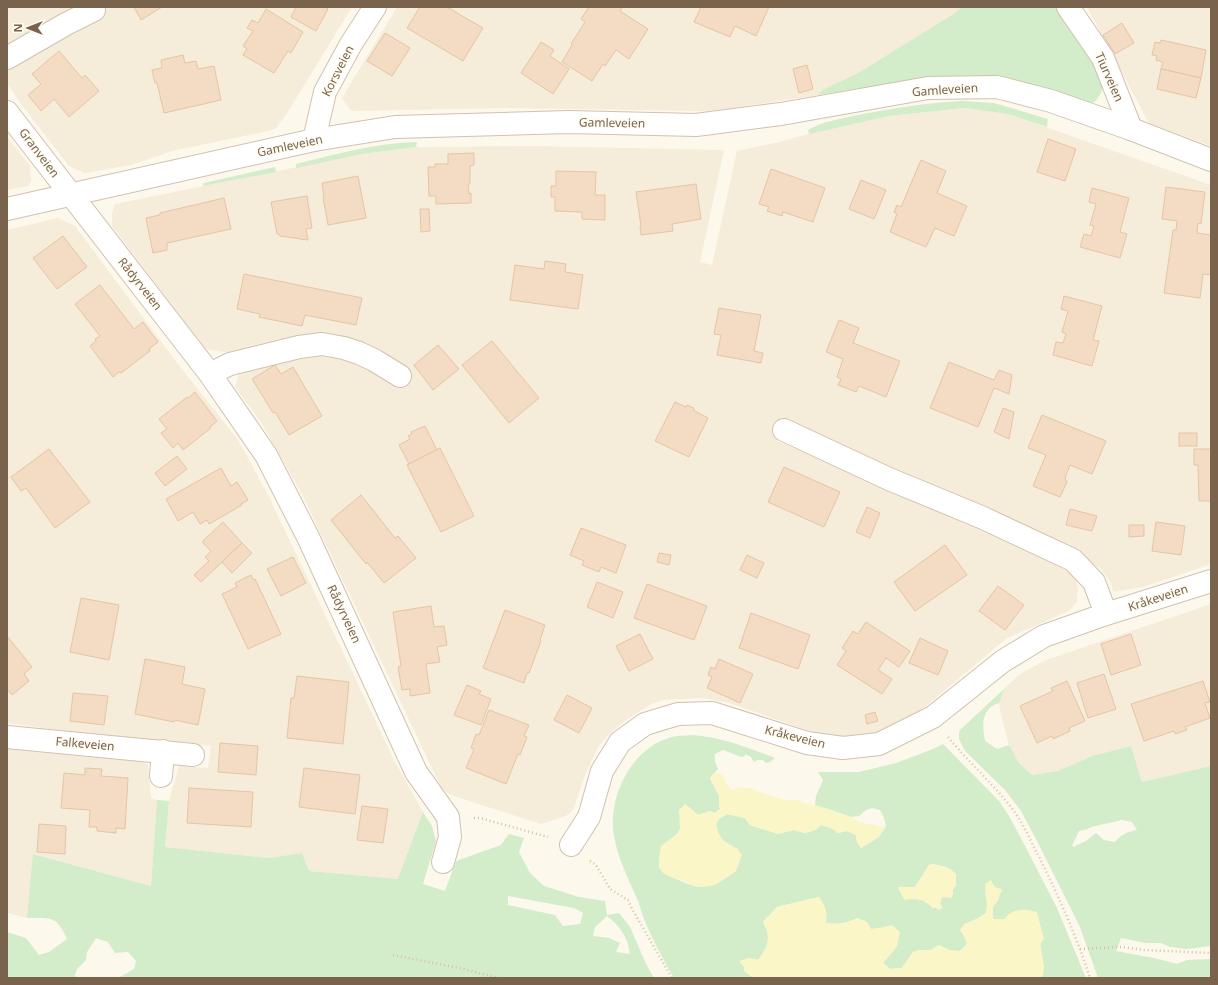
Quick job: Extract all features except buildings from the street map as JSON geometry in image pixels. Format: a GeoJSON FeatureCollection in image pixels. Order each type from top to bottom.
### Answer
{"type":"FeatureCollection","features":[{"type":"Feature","properties":{"kind":"street","name":"Korsveien"},"geometry":{"type":"LineString","coordinates":[[314,140],[325,92],[351,44],[375,7]]}},
{"type":"Feature","properties":{"kind":"street","name":"Tiurveien"},"geometry":{"type":"LineString","coordinates":[[1068,7],[1103,58],[1131,129]]}},
{"type":"Feature","properties":{"kind":"street"},"geometry":{"type":"LineString","coordinates":[[7,58],[66,24],[94,10]]}},
{"type":"Feature","properties":{"kind":"street","name":"Gamleveien"},"geometry":{"type":"LineString","coordinates":[[7,209],[314,140],[395,127],[569,122],[696,125],[781,114],[928,88],[997,87],[1051,101],[1131,129],[1211,160]]}},
{"type":"Feature","properties":{"kind":"street","name":"Granveien"},"geometry":{"type":"LineString","coordinates":[[7,112],[70,194]]}},
{"type":"Feature","properties":{"kind":"street","name":"Rådyrveien"},"geometry":{"type":"LineString","coordinates":[[70,194],[210,374],[266,455],[308,537],[416,772],[448,817],[450,837],[442,862]]}},
{"type":"Feature","properties":{"kind":"street"},"geometry":{"type":"LineString","coordinates":[[210,374],[230,364],[299,347],[322,344],[344,348],[359,353],[374,360],[400,376]]}},
{"type":"Feature","properties":{"kind":"street"},"geometry":{"type":"LineString","coordinates":[[784,430],[889,479],[981,517],[1073,560],[1094,582],[1106,614]]}},
{"type":"Feature","properties":{"kind":"street","name":"Kråkeveien"},"geometry":{"type":"LineString","coordinates":[[571,845],[588,817],[602,771],[620,742],[645,724],[678,714],[712,713],[807,743],[843,748],[879,744],[933,716],[1003,661],[1044,636],[1106,614],[1211,581]]}},
{"type":"Feature","properties":{"kind":"street","name":"Falkeveien"},"geometry":{"type":"LineString","coordinates":[[7,737],[193,755]]}},
{"type":"Feature","properties":{"kind":"street"},"geometry":{"type":"LineString","coordinates":[[161,776],[163,752]]}},
{"type":"Feature","properties":{"kind":"path"},"geometry":{"type":"LineString","coordinates":[[933,716],[962,754],[1000,793],[1017,816],[1058,895],[1090,978]]}},
{"type":"Feature","properties":{"kind":"path"},"geometry":{"type":"LineString","coordinates":[[448,817],[480,818],[545,836],[571,845],[596,865],[610,888],[628,900],[632,910],[672,978]]}},
{"type":"Feature","properties":{"kind":"path"},"geometry":{"type":"LineString","coordinates":[[1080,949],[1123,947],[1144,950],[1211,953]]}},
{"type":"Feature","properties":{"kind":"path"},"geometry":{"type":"LineString","coordinates":[[393,955],[460,968],[499,978]]}},
{"type":"Feature","properties":{"kind":"shaded area"},"geometry":{"type":"Polygon","coordinates":[[[7,7],[80,7],[7,51],[7,7]]]}},
{"type":"Feature","properties":{"kind":"shaded area"},"geometry":{"type":"Polygon","coordinates":[[[98,7],[352,7],[284,118],[276,128],[268,131],[172,151],[131,165],[85,173],[69,166],[21,104],[7,83],[7,70],[20,59],[98,7]]]}},
{"type":"Feature","properties":{"kind":"shaded area"},"geometry":{"type":"Polygon","coordinates":[[[397,7],[961,7],[955,13],[858,73],[824,89],[817,95],[705,111],[504,108],[351,111],[342,98],[397,7]]]}},
{"type":"Feature","properties":{"kind":"shaded area"},"geometry":{"type":"Polygon","coordinates":[[[1087,7],[1211,7],[1211,146],[1149,123],[1087,7]]]}},
{"type":"Feature","properties":{"kind":"shaded area"},"geometry":{"type":"Polygon","coordinates":[[[964,108],[1008,114],[1211,185],[1211,564],[1143,587],[1113,592],[1111,583],[1101,569],[1085,559],[787,422],[777,441],[1006,538],[1053,562],[1075,577],[1078,588],[1077,602],[1069,611],[1007,638],[927,705],[902,723],[877,733],[854,738],[828,736],[729,703],[702,698],[663,700],[649,705],[611,732],[598,747],[585,775],[573,810],[566,816],[541,824],[449,794],[441,787],[302,494],[261,422],[235,387],[239,373],[293,358],[335,354],[373,368],[385,352],[362,342],[345,337],[231,353],[205,349],[112,226],[112,213],[115,204],[362,154],[416,147],[530,146],[724,150],[700,262],[712,265],[737,151],[889,116],[964,108]]]}},
{"type":"Feature","properties":{"kind":"shaded area"},"geometry":{"type":"Polygon","coordinates":[[[7,137],[30,166],[31,181],[28,186],[7,190],[7,137]]]}},
{"type":"Feature","properties":{"kind":"shaded area"},"geometry":{"type":"Polygon","coordinates":[[[58,218],[75,226],[174,359],[238,440],[268,495],[395,762],[423,812],[399,879],[309,871],[302,853],[269,858],[165,847],[169,801],[179,766],[208,768],[211,746],[104,736],[7,723],[7,230],[58,218]]]}},
{"type":"Feature","properties":{"kind":"shaded area"},"geometry":{"type":"Polygon","coordinates":[[[1211,604],[1211,766],[1142,782],[1131,746],[1092,756],[1058,771],[1032,775],[1019,763],[1009,745],[999,703],[1005,688],[1020,674],[1046,660],[1211,604]]]}},
{"type":"Feature","properties":{"kind":"shaded area"},"geometry":{"type":"Polygon","coordinates":[[[7,748],[36,752],[137,759],[148,765],[151,798],[157,800],[151,886],[34,854],[27,918],[7,913],[7,748]]]}},
{"type":"Feature","properties":{"kind":"green space"},"geometry":{"type":"Polygon","coordinates":[[[961,7],[1062,7],[1105,79],[1101,93],[1095,102],[1083,105],[875,86],[817,95],[824,89],[858,73],[955,13],[961,7]]]}},
{"type":"Feature","properties":{"kind":"green space"},"geometry":{"type":"Polygon","coordinates":[[[962,101],[994,103],[1048,119],[1047,127],[1008,114],[964,108],[889,116],[809,134],[808,130],[826,122],[871,112],[922,104],[962,101]]]}},
{"type":"Feature","properties":{"kind":"green space"},"geometry":{"type":"Polygon","coordinates":[[[417,142],[416,147],[362,154],[296,168],[296,164],[326,156],[386,144],[417,142]]]}},
{"type":"Feature","properties":{"kind":"green space"},"geometry":{"type":"Polygon","coordinates":[[[275,167],[276,172],[203,186],[204,183],[275,167]]]}},
{"type":"Feature","properties":{"kind":"green space"},"geometry":{"type":"Polygon","coordinates":[[[1005,688],[999,703],[993,705],[989,709],[984,718],[983,729],[985,741],[997,749],[1009,745],[1019,763],[1032,775],[1058,771],[1092,756],[1131,746],[1142,782],[1211,766],[1211,946],[1187,949],[1170,947],[1161,943],[1145,943],[1121,938],[1116,951],[1177,964],[1187,960],[1211,959],[1211,978],[1098,978],[1080,927],[1021,811],[1005,790],[965,751],[959,739],[960,730],[1005,688]],[[1121,820],[1079,831],[1072,846],[1073,847],[1086,841],[1096,833],[1104,840],[1115,842],[1125,834],[1137,830],[1132,822],[1121,820]]]}},
{"type":"Feature","properties":{"kind":"green space"},"geometry":{"type":"Polygon","coordinates":[[[693,735],[714,738],[775,758],[766,763],[763,760],[757,760],[754,762],[751,757],[745,754],[745,756],[741,757],[723,750],[715,754],[715,762],[718,769],[710,778],[719,796],[719,807],[721,808],[715,813],[710,811],[698,815],[689,807],[680,820],[681,828],[678,833],[673,878],[701,887],[717,883],[736,871],[738,849],[723,840],[719,834],[716,824],[719,819],[727,814],[745,818],[750,825],[778,834],[793,830],[805,833],[815,830],[821,825],[831,828],[838,833],[847,831],[856,835],[857,842],[861,848],[879,837],[886,826],[880,810],[872,808],[866,810],[859,816],[851,817],[815,805],[816,796],[823,780],[818,772],[859,772],[896,763],[943,744],[999,801],[1009,816],[1057,908],[1086,978],[1042,978],[1044,967],[1040,944],[1042,940],[1032,911],[1017,911],[1007,916],[1005,919],[994,920],[993,907],[998,900],[1001,889],[994,886],[991,880],[985,894],[988,904],[986,913],[969,922],[960,930],[967,944],[960,951],[950,951],[939,945],[931,950],[919,950],[913,952],[902,968],[890,969],[883,963],[892,925],[871,929],[858,918],[842,923],[826,923],[819,897],[777,907],[763,922],[766,928],[768,942],[758,960],[749,958],[752,977],[758,978],[674,978],[649,931],[618,853],[614,836],[614,806],[618,791],[625,777],[633,764],[643,753],[655,744],[672,737],[693,735]],[[933,864],[929,865],[915,887],[904,888],[900,886],[913,898],[925,901],[933,908],[940,903],[942,897],[953,894],[953,889],[956,885],[956,874],[946,867],[933,864]]]}},
{"type":"Feature","properties":{"kind":"green space"},"geometry":{"type":"Polygon","coordinates":[[[157,800],[169,801],[165,847],[269,858],[302,853],[309,871],[398,879],[423,812],[432,826],[436,841],[423,884],[445,891],[456,861],[501,845],[509,834],[524,838],[519,852],[530,873],[544,886],[579,897],[605,901],[607,915],[619,913],[630,927],[646,964],[654,978],[118,978],[134,969],[136,961],[128,952],[115,953],[108,942],[96,938],[87,952],[86,960],[77,969],[75,975],[76,978],[7,978],[7,932],[26,938],[39,955],[49,952],[67,939],[56,922],[47,918],[27,918],[33,854],[151,886],[157,800]],[[508,896],[508,905],[555,915],[563,926],[580,924],[583,913],[574,908],[508,896]],[[607,916],[595,927],[593,936],[609,938],[620,943],[616,952],[630,954],[623,932],[607,916]]]}},
{"type":"Feature","properties":{"kind":"sand"},"geometry":{"type":"Polygon","coordinates":[[[715,772],[724,776],[726,784],[732,790],[740,787],[753,789],[787,800],[796,800],[832,810],[851,817],[859,822],[881,827],[886,826],[879,837],[861,848],[857,842],[856,835],[847,831],[838,833],[831,828],[821,825],[815,830],[805,833],[793,830],[778,834],[750,825],[745,818],[727,814],[719,819],[716,824],[718,832],[724,841],[738,850],[742,855],[736,871],[715,885],[703,887],[694,886],[663,873],[659,868],[661,846],[678,833],[680,828],[679,810],[685,804],[698,815],[710,811],[715,813],[721,808],[719,807],[719,796],[710,778],[715,772]]]}},
{"type":"Feature","properties":{"kind":"sand"},"geometry":{"type":"Polygon","coordinates":[[[933,864],[951,869],[956,874],[956,885],[953,889],[952,898],[942,897],[940,903],[943,908],[940,910],[921,900],[905,900],[898,887],[915,887],[929,865],[933,864]]]}},
{"type":"Feature","properties":{"kind":"sand"},"geometry":{"type":"Polygon","coordinates":[[[991,880],[995,886],[1002,889],[998,900],[993,907],[994,919],[1005,919],[1008,915],[1020,910],[1037,912],[1044,939],[1040,944],[1044,967],[1042,978],[758,978],[752,977],[744,971],[744,967],[739,961],[749,958],[758,960],[768,942],[766,928],[763,922],[777,907],[819,897],[826,909],[826,923],[842,923],[858,918],[867,922],[871,929],[892,925],[900,932],[897,947],[883,963],[890,969],[902,968],[913,952],[919,950],[931,950],[939,945],[950,950],[960,951],[967,944],[960,930],[964,924],[979,918],[986,913],[987,906],[985,884],[991,880]]]}}]}
